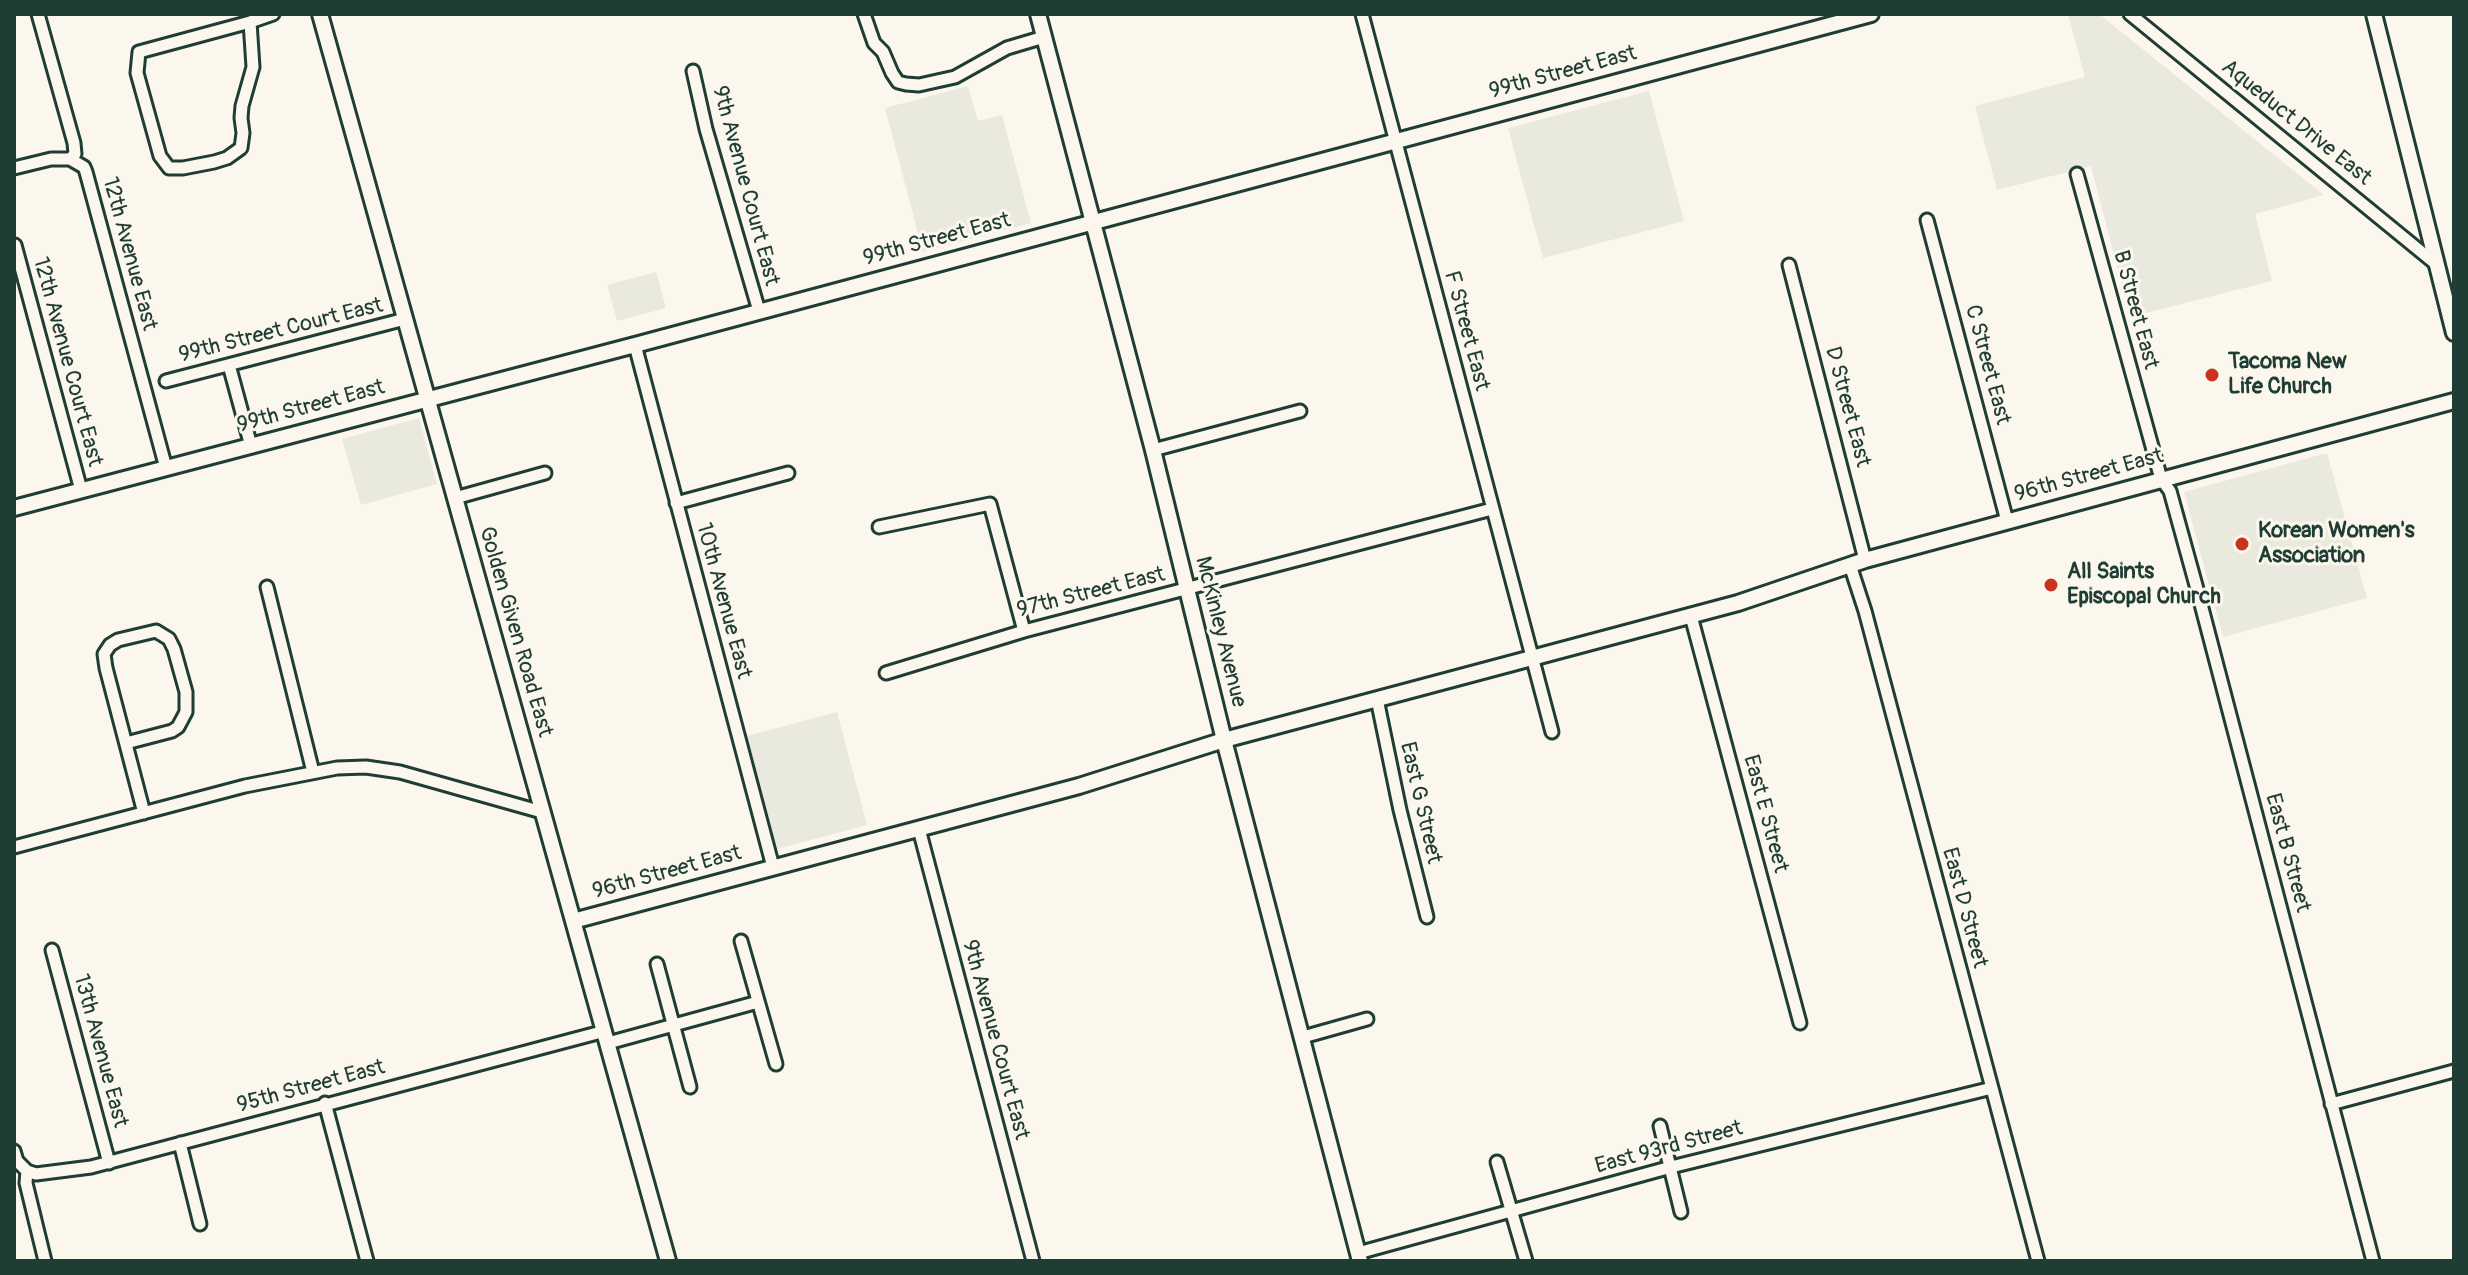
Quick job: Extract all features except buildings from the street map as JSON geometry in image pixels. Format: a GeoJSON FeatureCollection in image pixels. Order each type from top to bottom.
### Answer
{"type":"FeatureCollection","features":[{"type":"Feature","properties":{"kind":"street"},"geometry":{"type":"LineString","coordinates":[[14,168],[51,159],[70,159],[75,154],[38,14]]}},
{"type":"Feature","properties":{"kind":"street"},"geometry":{"type":"LineString","coordinates":[[250,22],[253,67],[242,106],[241,148],[227,158],[214,162],[169,168],[160,156],[137,73],[139,52],[273,14]]}},
{"type":"Feature","properties":{"kind":"street","name":"Golden Given Road East"},"geometry":{"type":"LineString","coordinates":[[320,14],[668,1261]]}},
{"type":"Feature","properties":{"kind":"street"},"geometry":{"type":"LineString","coordinates":[[864,14],[874,43],[886,57],[898,82],[919,85],[955,77],[1007,48],[1044,37]]}},
{"type":"Feature","properties":{"kind":"street","name":"McKinley Avenue"},"geometry":{"type":"LineString","coordinates":[[1038,14],[1359,1257]]}},
{"type":"Feature","properties":{"kind":"street","name":"F Street East"},"geometry":{"type":"LineString","coordinates":[[1362,14],[1552,732]]}},
{"type":"Feature","properties":{"kind":"street","name":"99th Street East"},"geometry":{"type":"LineString","coordinates":[[14,508],[1871,14]]}},
{"type":"Feature","properties":{"kind":"street","name":"Aqueduct Drive East"},"geometry":{"type":"LineString","coordinates":[[2130,14],[2436,264]]}},
{"type":"Feature","properties":{"kind":"street"},"geometry":{"type":"LineString","coordinates":[[2374,14],[2454,333]]}},
{"type":"Feature","properties":{"kind":"street","name":"9th Avenue Court East"},"geometry":{"type":"LineString","coordinates":[[693,71],[706,129],[759,311]]}},
{"type":"Feature","properties":{"kind":"street","name":"12th Avenue East"},"geometry":{"type":"LineString","coordinates":[[70,159],[79,163],[86,172],[166,468]]}},
{"type":"Feature","properties":{"kind":"street","name":"B Street East"},"geometry":{"type":"LineString","coordinates":[[2077,174],[2155,458]]}},
{"type":"Feature","properties":{"kind":"street","name":"C Street East"},"geometry":{"type":"LineString","coordinates":[[1927,220],[2007,521]]}},
{"type":"Feature","properties":{"kind":"street","name":"12th Avenue Court East"},"geometry":{"type":"LineString","coordinates":[[15,245],[81,490]]}},
{"type":"Feature","properties":{"kind":"street","name":"D Street East"},"geometry":{"type":"LineString","coordinates":[[1789,265],[1865,560]]}},
{"type":"Feature","properties":{"kind":"street","name":"99th Street Court East"},"geometry":{"type":"LineString","coordinates":[[166,381],[405,319]]}},
{"type":"Feature","properties":{"kind":"street","name":"10th Avenue East"},"geometry":{"type":"LineString","coordinates":[[635,345],[773,867]]}},
{"type":"Feature","properties":{"kind":"street"},"geometry":{"type":"LineString","coordinates":[[229,365],[251,446]]}},
{"type":"Feature","properties":{"kind":"street","name":"96th Street East"},"geometry":{"type":"LineString","coordinates":[[573,921],[1079,786],[1224,740],[1738,603],[1865,560],[2454,401]]}},
{"type":"Feature","properties":{"kind":"street"},"geometry":{"type":"LineString","coordinates":[[1153,450],[1300,411]]}},
{"type":"Feature","properties":{"kind":"street","name":"East B Street"},"geometry":{"type":"LineString","coordinates":[[2155,458],[2161,479],[2170,491],[2182,533],[2373,1261]]}},
{"type":"Feature","properties":{"kind":"street"},"geometry":{"type":"LineString","coordinates":[[455,498],[545,473]]}},
{"type":"Feature","properties":{"kind":"street"},"geometry":{"type":"LineString","coordinates":[[676,503],[788,473]]}},
{"type":"Feature","properties":{"kind":"street"},"geometry":{"type":"LineString","coordinates":[[879,527],[990,504],[1024,631]]}},
{"type":"Feature","properties":{"kind":"street","name":"97th Street East"},"geometry":{"type":"LineString","coordinates":[[886,673],[1024,631],[1492,509]]}},
{"type":"Feature","properties":{"kind":"street","name":"East D Street"},"geometry":{"type":"LineString","coordinates":[[1850,565],[1865,611],[2038,1261]]}},
{"type":"Feature","properties":{"kind":"street"},"geometry":{"type":"LineString","coordinates":[[267,587],[313,772]]}},
{"type":"Feature","properties":{"kind":"street","name":"East E Street"},"geometry":{"type":"LineString","coordinates":[[1691,616],[1800,1023]]}},
{"type":"Feature","properties":{"kind":"street"},"geometry":{"type":"LineString","coordinates":[[126,743],[160,735],[180,724],[186,712],[188,700],[174,649],[156,631],[118,640],[104,654],[106,668],[144,813]]}},
{"type":"Feature","properties":{"kind":"street","name":"East G Street"},"geometry":{"type":"LineString","coordinates":[[1377,699],[1427,917]]}},
{"type":"Feature","properties":{"kind":"street"},"geometry":{"type":"LineString","coordinates":[[14,847],[245,786],[313,772],[366,767],[400,772],[542,812]]}},
{"type":"Feature","properties":{"kind":"street","name":"9th Avenue Court East"},"geometry":{"type":"LineString","coordinates":[[919,829],[1033,1261]]}},
{"type":"Feature","properties":{"kind":"street"},"geometry":{"type":"LineString","coordinates":[[741,941],[776,1064]]}},
{"type":"Feature","properties":{"kind":"street","name":"13th Avenue East"},"geometry":{"type":"LineString","coordinates":[[52,950],[109,1163]]}},
{"type":"Feature","properties":{"kind":"street"},"geometry":{"type":"LineString","coordinates":[[657,964],[690,1087]]}},
{"type":"Feature","properties":{"kind":"street","name":"95th Street East"},"geometry":{"type":"LineString","coordinates":[[27,1171],[36,1174],[67,1171],[109,1163],[325,1103],[606,1037],[673,1025],[758,1002]]}},
{"type":"Feature","properties":{"kind":"street"},"geometry":{"type":"LineString","coordinates":[[1303,1037],[1367,1019]]}},
{"type":"Feature","properties":{"kind":"street"},"geometry":{"type":"LineString","coordinates":[[2331,1104],[2454,1071]]}},
{"type":"Feature","properties":{"kind":"street","name":"East 93rd Street"},"geometry":{"type":"LineString","coordinates":[[1359,1257],[1512,1210],[1671,1167],[1992,1088]]}},
{"type":"Feature","properties":{"kind":"street"},"geometry":{"type":"LineString","coordinates":[[325,1103],[367,1261]]}},
{"type":"Feature","properties":{"kind":"street"},"geometry":{"type":"LineString","coordinates":[[1660,1126],[1681,1212]]}},
{"type":"Feature","properties":{"kind":"street"},"geometry":{"type":"LineString","coordinates":[[180,1143],[200,1224]]}},
{"type":"Feature","properties":{"kind":"street"},"geometry":{"type":"LineString","coordinates":[[14,1151],[17,1161],[27,1171],[26,1183],[45,1261]]}},
{"type":"Feature","properties":{"kind":"street"},"geometry":{"type":"LineString","coordinates":[[1497,1162],[1526,1261]]}},
{"type":"Feature","properties":{"kind":"shaded area"},"geometry":{"type":"Polygon","coordinates":[[[2068,14],[2099,14],[2324,195],[2255,214],[2272,281],[2130,317],[2091,166],[1997,190],[1975,106],[2085,77],[2068,14]]]}},
{"type":"Feature","properties":{"kind":"shaded area"},"geometry":{"type":"Polygon","coordinates":[[[968,86],[978,121],[1002,115],[1031,223],[923,252],[885,108],[968,86]]]}},
{"type":"Feature","properties":{"kind":"shaded area"},"geometry":{"type":"Polygon","coordinates":[[[1649,91],[1684,221],[1543,258],[1508,128],[1649,91]]]}},
{"type":"Feature","properties":{"kind":"shaded area"},"geometry":{"type":"Polygon","coordinates":[[[656,272],[666,308],[617,321],[607,285],[656,272]]]}},
{"type":"Feature","properties":{"kind":"shaded area"},"geometry":{"type":"Polygon","coordinates":[[[419,418],[437,484],[361,505],[342,439],[419,418]]]}},
{"type":"Feature","properties":{"kind":"shaded area"},"geometry":{"type":"Polygon","coordinates":[[[2327,453],[2367,598],[2223,637],[2184,492],[2327,453]]]}},
{"type":"Feature","properties":{"kind":"shaded area"},"geometry":{"type":"Polygon","coordinates":[[[837,712],[867,825],[777,849],[747,736],[837,712]]]}},
{"type":"Feature","properties":{"kind":"place","name":"Tacoma New Life Church"},"geometry":{"type":"Point","coordinates":[2212,375]}},
{"type":"Feature","properties":{"kind":"place","name":"Korean Women's Association"},"geometry":{"type":"Point","coordinates":[2242,544]}},
{"type":"Feature","properties":{"kind":"place","name":"All Saints Episcopal Church"},"geometry":{"type":"Point","coordinates":[2051,585]}}]}
